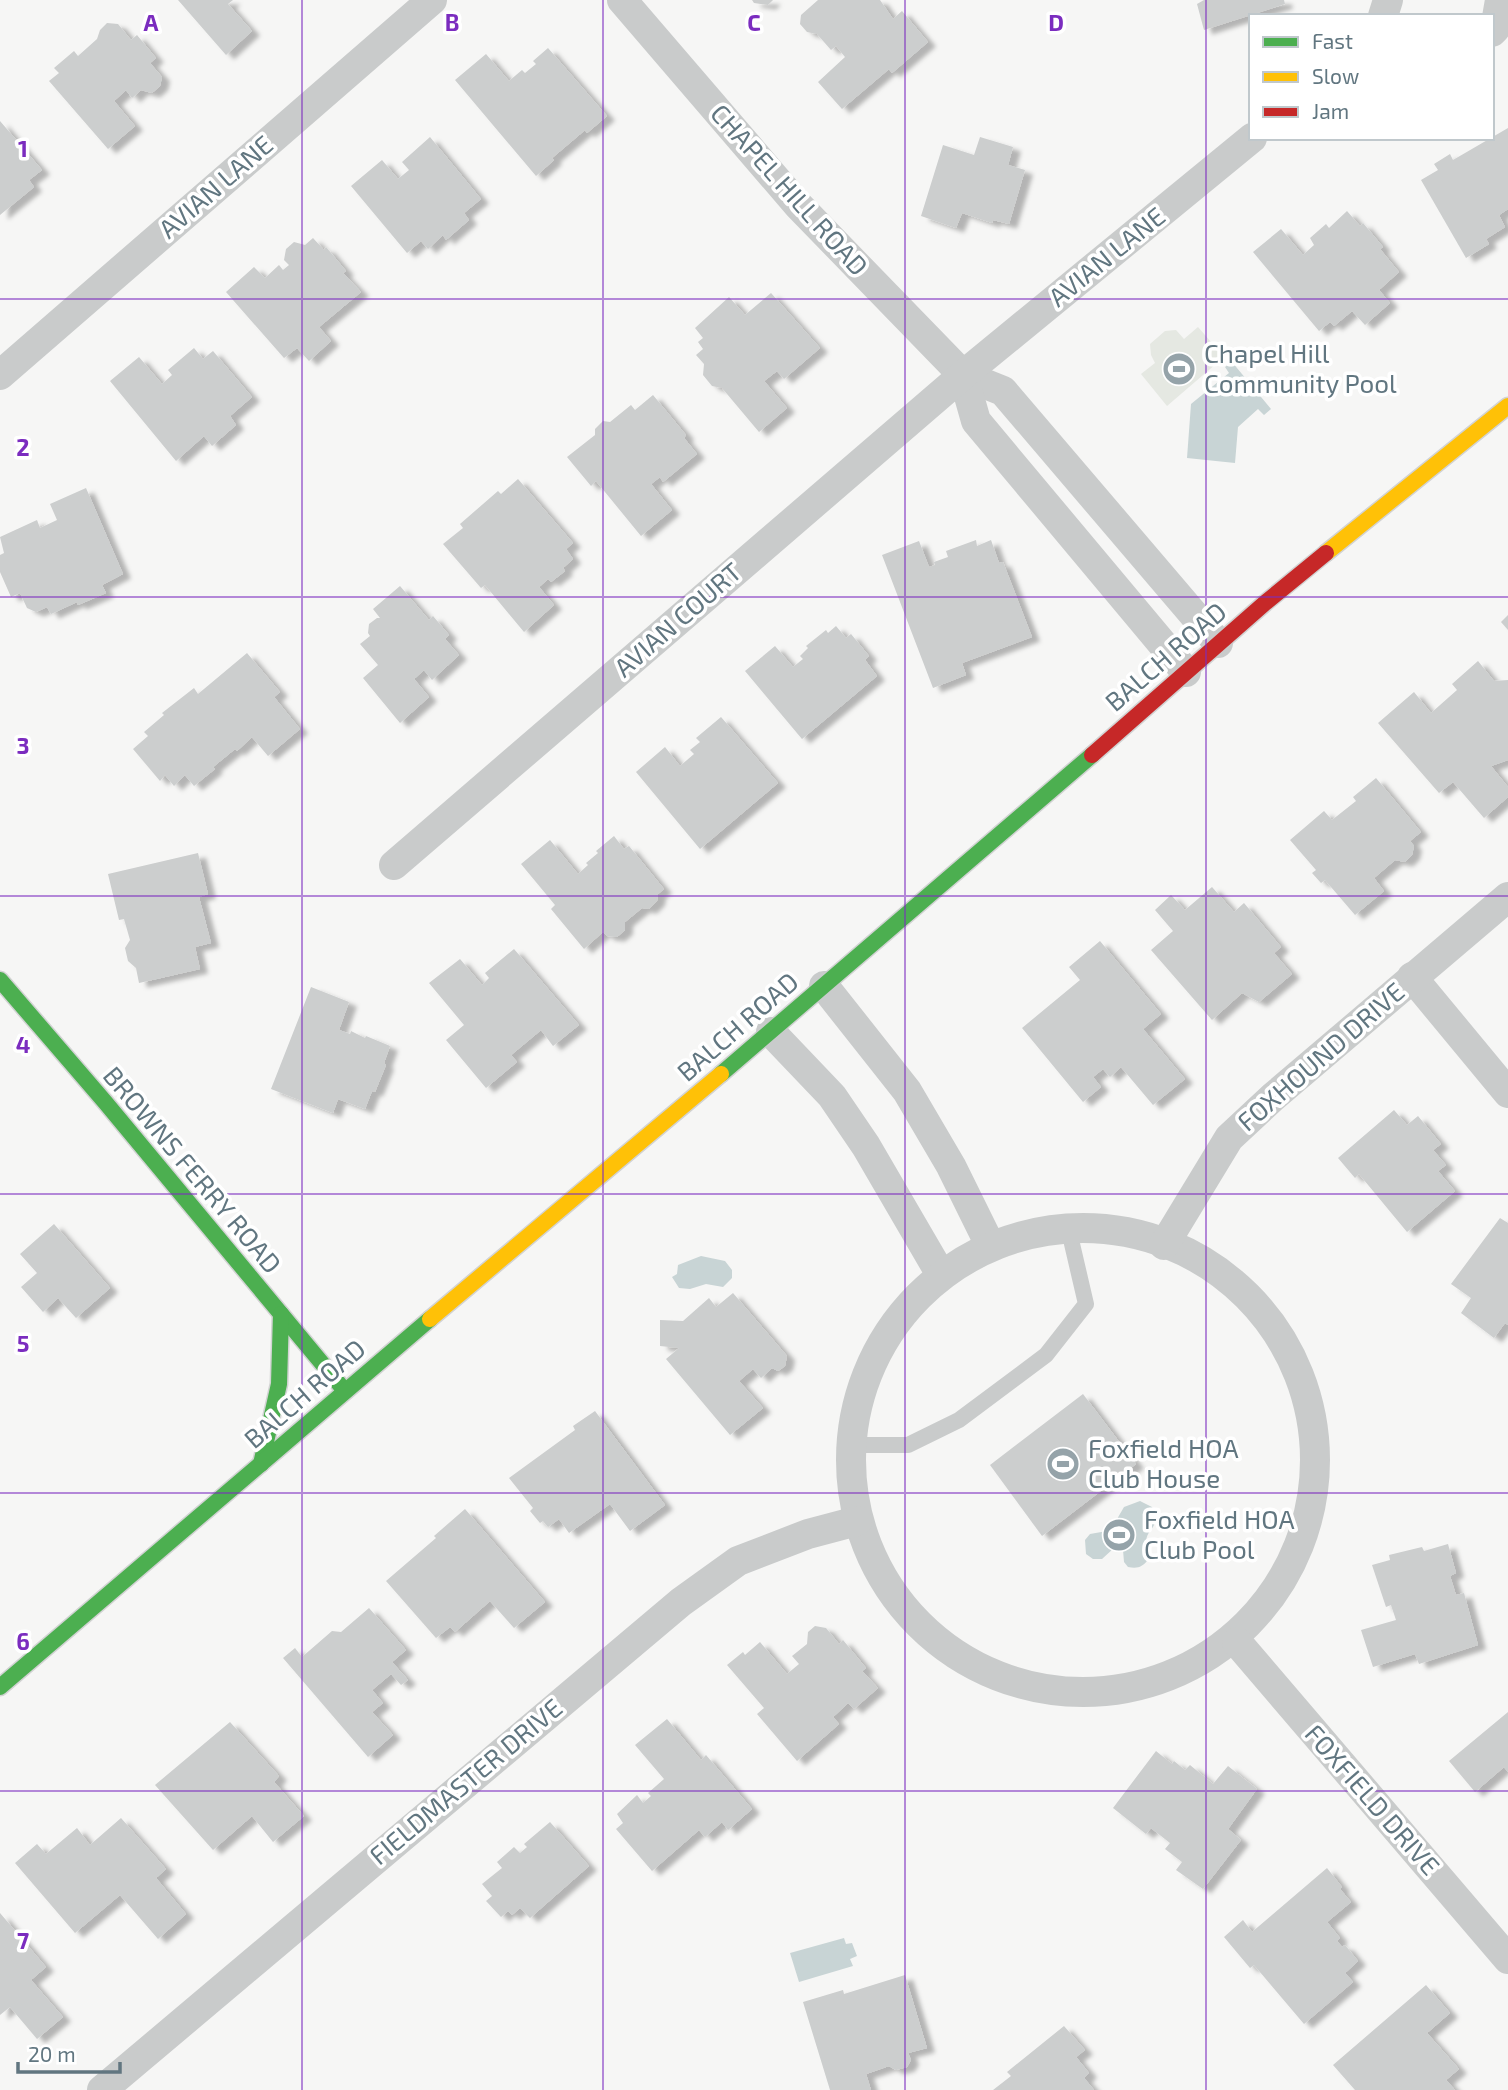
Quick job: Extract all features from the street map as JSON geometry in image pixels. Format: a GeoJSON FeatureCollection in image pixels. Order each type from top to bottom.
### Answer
{"type":"FeatureCollection","features":[{"type":"Feature","properties":{"kind":"street","name":"AVIAN LANE"},"geometry":{"type":"LineString","coordinates":[[0,375],[432,0]]}},
{"type":"Feature","properties":{"kind":"street","name":"CHAPEL HILL ROAD"},"geometry":{"type":"LineString","coordinates":[[622,0],[798,205],[963,375],[1003,391],[1219,643]]}},
{"type":"Feature","properties":{"kind":"street"},"geometry":{"type":"LineString","coordinates":[[1494,30],[1500,0]]}},
{"type":"Feature","properties":{"kind":"street","name":"AVIAN LANE"},"geometry":{"type":"LineString","coordinates":[[963,375],[1250,140]]}},
{"type":"Feature","properties":{"kind":"street","name":"CHAPEL HILL ROAD"},"geometry":{"type":"LineString","coordinates":[[963,375],[976,421],[1186,672]]}},
{"type":"Feature","properties":{"kind":"street","name":"AVIAN COURT"},"geometry":{"type":"LineString","coordinates":[[394,865],[963,375]]}},
{"type":"Feature","properties":{"kind":"street","name":"BALCH ROAD"},"geometry":{"type":"LineString","coordinates":[[0,1687],[1035,806],[1219,643],[1508,406]]}},
{"type":"Feature","properties":{"kind":"street","name":"FOXHOUND DRIVE"},"geometry":{"type":"LineString","coordinates":[[1164,1245],[1229,1138],[1273,1097],[1508,897]]}},
{"type":"Feature","properties":{"kind":"street"},"geometry":{"type":"LineString","coordinates":[[1412,977],[1508,1093]]}},
{"type":"Feature","properties":{"kind":"street","name":"BROWNS FERRY ROAD"},"geometry":{"type":"LineString","coordinates":[[0,981],[345,1391]]}},
{"type":"Feature","properties":{"kind":"street"},"geometry":{"type":"LineString","coordinates":[[824,986],[907,1091],[951,1166],[989,1243]]}},
{"type":"Feature","properties":{"kind":"street"},"geometry":{"type":"LineString","coordinates":[[771,1032],[832,1096],[866,1146],[940,1273]]}},
{"type":"Feature","properties":{"kind":"street"},"geometry":{"type":"LineString","coordinates":[[1089,1229],[1164,1245],[1201,1262],[1257,1308],[1285,1346],[1309,1405],[1317,1464],[1316,1488],[1306,1537],[1284,1585],[1267,1611],[1237,1642],[1158,1679],[1115,1690],[1039,1684],[993,1669],[951,1646],[907,1607],[870,1557],[856,1521],[848,1481],[855,1403],[868,1367],[890,1328],[940,1273],[966,1254],[989,1243],[1042,1232],[1089,1229]]}},
{"type":"Feature","properties":{"kind":"street"},"geometry":{"type":"LineString","coordinates":[[261,1464],[279,1384],[281,1314]]}},
{"type":"Feature","properties":{"kind":"street","name":"FIELDMASTER DRIVE"},"geometry":{"type":"LineString","coordinates":[[102,2090],[681,1602],[738,1561],[808,1534],[856,1521]]}},
{"type":"Feature","properties":{"kind":"street","name":"FOXFIELD DRIVE"},"geometry":{"type":"LineString","coordinates":[[1237,1642],[1508,1959]]}},
{"type":"Feature","properties":{"kind":"lane"},"geometry":{"type":"LineString","coordinates":[[851,1445],[908,1445],[959,1420],[1046,1355],[1086,1304],[1069,1230]]}},
{"type":"Feature","properties":{"kind":"shaded area","name":"Chapel Hill Community Pool"},"geometry":{"type":"Polygon","coordinates":[[[1198,327],[1224,357],[1167,406],[1141,374],[1155,363],[1150,344],[1165,331],[1176,330],[1184,339],[1198,327]]]}},
{"type":"Feature","properties":{"kind":"shaded area"},"geometry":{"type":"Polygon","coordinates":[[[1232,362],[1271,409],[1264,415],[1258,409],[1238,427],[1235,463],[1187,458],[1191,404],[1229,373],[1225,367],[1232,362]]]}},
{"type":"Feature","properties":{"kind":"shaded area"},"geometry":{"type":"Polygon","coordinates":[[[701,1256],[725,1261],[732,1270],[732,1278],[723,1287],[706,1284],[690,1289],[679,1288],[672,1277],[677,1274],[678,1265],[701,1256]]]}},
{"type":"Feature","properties":{"kind":"shaded area","name":"Foxfield HOA Club Pool"},"geometry":{"type":"Polygon","coordinates":[[[1140,1501],[1152,1507],[1155,1519],[1146,1541],[1148,1560],[1142,1566],[1128,1567],[1124,1562],[1123,1550],[1119,1547],[1102,1559],[1093,1559],[1086,1554],[1085,1540],[1090,1534],[1107,1531],[1124,1507],[1140,1501]]]}},
{"type":"Feature","properties":{"kind":"shaded area"},"geometry":{"type":"Polygon","coordinates":[[[844,1938],[846,1944],[852,1943],[857,1956],[850,1959],[853,1966],[799,1982],[790,1953],[844,1938]]]}},
{"type":"Feature","properties":{"kind":"building"},"geometry":{"type":"Polygon","coordinates":[[[178,0],[233,0],[228,4],[252,31],[226,55],[178,0]]]}},
{"type":"Feature","properties":{"kind":"building"},"geometry":{"type":"Polygon","coordinates":[[[752,0],[773,0],[768,5],[754,3],[752,0]]]}},
{"type":"Feature","properties":{"kind":"building"},"geometry":{"type":"Polygon","coordinates":[[[818,0],[880,0],[893,19],[902,11],[928,42],[892,73],[889,69],[842,109],[818,82],[845,57],[836,46],[831,50],[817,34],[807,32],[800,24],[801,15],[818,0]]]}},
{"type":"Feature","properties":{"kind":"building"},"geometry":{"type":"Polygon","coordinates":[[[1204,0],[1284,0],[1285,4],[1204,30],[1197,4],[1204,0]]]}},
{"type":"Feature","properties":{"kind":"building"},"geometry":{"type":"Polygon","coordinates":[[[107,23],[118,24],[131,40],[137,35],[156,58],[150,63],[162,77],[160,86],[152,93],[141,90],[132,98],[126,90],[114,101],[135,126],[108,149],[49,81],[59,73],[54,68],[74,51],[78,56],[97,39],[100,30],[107,23]]]}},
{"type":"Feature","properties":{"kind":"building"},"geometry":{"type":"Polygon","coordinates":[[[548,48],[607,116],[587,133],[585,130],[552,158],[554,160],[536,176],[455,80],[486,54],[509,81],[522,70],[525,73],[536,64],[533,61],[548,48]]]}},
{"type":"Feature","properties":{"kind":"building"},"geometry":{"type":"Polygon","coordinates":[[[0,121],[42,170],[29,180],[34,187],[0,215],[0,121]]]}},
{"type":"Feature","properties":{"kind":"building"},"geometry":{"type":"Polygon","coordinates":[[[1508,128],[1508,209],[1499,215],[1505,227],[1486,239],[1489,244],[1466,258],[1421,180],[1438,170],[1434,164],[1450,154],[1453,160],[1487,140],[1494,140],[1494,136],[1508,128]]]}},
{"type":"Feature","properties":{"kind":"building"},"geometry":{"type":"Polygon","coordinates":[[[430,137],[481,199],[464,213],[469,220],[446,240],[443,235],[428,249],[421,241],[407,253],[351,186],[382,160],[398,179],[409,170],[402,162],[430,137]]]}},
{"type":"Feature","properties":{"kind":"building"},"geometry":{"type":"Polygon","coordinates":[[[980,137],[1013,147],[1008,165],[1025,170],[1009,224],[993,220],[992,223],[962,213],[956,228],[921,216],[943,145],[974,155],[980,137]]]}},
{"type":"Feature","properties":{"kind":"building"},"geometry":{"type":"Polygon","coordinates":[[[1347,211],[1360,226],[1363,223],[1399,272],[1379,290],[1390,303],[1365,325],[1352,311],[1334,326],[1330,322],[1319,331],[1253,252],[1281,229],[1303,255],[1314,245],[1310,238],[1326,224],[1329,228],[1347,211]]]}},
{"type":"Feature","properties":{"kind":"building"},"geometry":{"type":"Polygon","coordinates":[[[313,238],[324,250],[326,247],[346,271],[343,273],[361,292],[319,327],[331,341],[309,361],[297,348],[284,358],[226,292],[254,267],[265,278],[279,265],[283,270],[289,265],[284,260],[286,249],[294,242],[305,245],[313,238]]]}},
{"type":"Feature","properties":{"kind":"building"},"geometry":{"type":"Polygon","coordinates":[[[771,293],[820,348],[784,379],[777,371],[764,381],[787,408],[759,432],[722,388],[712,386],[703,375],[704,364],[696,355],[703,349],[698,342],[703,338],[695,328],[729,297],[745,315],[771,293]]]}},
{"type":"Feature","properties":{"kind":"building"},"geometry":{"type":"Polygon","coordinates":[[[194,348],[203,359],[213,351],[252,397],[230,416],[236,425],[212,446],[204,436],[176,461],[110,381],[139,357],[162,384],[172,375],[168,370],[194,348]]]}},
{"type":"Feature","properties":{"kind":"building"},"geometry":{"type":"Polygon","coordinates":[[[653,395],[686,435],[684,438],[697,454],[663,482],[660,477],[651,484],[672,510],[641,536],[596,481],[591,486],[567,457],[595,435],[595,429],[603,421],[610,422],[631,405],[635,410],[653,395]]]}},
{"type":"Feature","properties":{"kind":"building"},"geometry":{"type":"Polygon","coordinates":[[[518,479],[573,543],[566,549],[573,559],[563,568],[565,571],[539,587],[554,605],[524,632],[485,585],[481,588],[443,544],[463,528],[460,524],[498,491],[501,494],[518,479]]]}},
{"type":"Feature","properties":{"kind":"building"},"geometry":{"type":"Polygon","coordinates":[[[86,488],[123,574],[102,585],[106,593],[78,605],[77,602],[51,614],[47,607],[36,612],[27,608],[20,593],[11,597],[0,572],[0,555],[4,553],[0,537],[37,520],[40,528],[57,520],[50,504],[86,488]]]}},
{"type":"Feature","properties":{"kind":"building"},"geometry":{"type":"Polygon","coordinates":[[[976,540],[977,546],[991,540],[999,563],[1003,562],[1032,637],[962,663],[966,675],[933,688],[882,555],[919,541],[929,567],[948,557],[946,551],[976,540]]]}},
{"type":"Feature","properties":{"kind":"building"},"geometry":{"type":"Polygon","coordinates":[[[400,586],[429,620],[433,616],[449,635],[445,639],[459,655],[432,680],[424,670],[414,679],[429,697],[400,723],[363,678],[378,665],[360,644],[370,636],[369,624],[380,618],[373,609],[400,586]]]}},
{"type":"Feature","properties":{"kind":"building"},"geometry":{"type":"Polygon","coordinates":[[[1508,615],[1508,630],[1501,622],[1508,615]]]}},
{"type":"Feature","properties":{"kind":"building"},"geometry":{"type":"Polygon","coordinates":[[[836,626],[846,638],[851,634],[869,656],[865,660],[877,676],[802,739],[745,671],[775,646],[793,667],[803,659],[800,656],[808,648],[806,646],[826,630],[828,633],[836,626]]]}},
{"type":"Feature","properties":{"kind":"building"},"geometry":{"type":"Polygon","coordinates":[[[247,653],[280,692],[274,697],[300,729],[268,756],[252,737],[213,767],[215,769],[194,786],[185,775],[174,786],[165,775],[160,781],[133,749],[148,736],[144,732],[164,715],[162,713],[194,688],[198,694],[247,653]]]}},
{"type":"Feature","properties":{"kind":"building"},"geometry":{"type":"Polygon","coordinates":[[[1478,661],[1494,681],[1508,680],[1508,760],[1491,766],[1508,787],[1508,797],[1484,818],[1453,782],[1439,793],[1378,723],[1414,692],[1431,713],[1457,690],[1452,684],[1478,661]]]}},
{"type":"Feature","properties":{"kind":"building"},"geometry":{"type":"Polygon","coordinates":[[[721,717],[778,783],[700,849],[636,772],[665,747],[680,766],[694,754],[690,750],[700,742],[696,738],[721,717]]]}},
{"type":"Feature","properties":{"kind":"building"},"geometry":{"type":"Polygon","coordinates":[[[1376,778],[1421,832],[1410,841],[1414,846],[1412,855],[1405,862],[1395,860],[1374,878],[1384,891],[1355,915],[1325,880],[1321,883],[1312,873],[1316,870],[1290,840],[1324,811],[1332,820],[1356,801],[1353,797],[1376,778]]]}},
{"type":"Feature","properties":{"kind":"building"},"geometry":{"type":"Polygon","coordinates":[[[614,836],[624,849],[629,846],[664,889],[649,909],[642,908],[625,922],[625,930],[617,937],[607,936],[603,932],[584,949],[551,909],[555,905],[521,864],[550,840],[578,874],[598,853],[596,851],[614,836]]]}},
{"type":"Feature","properties":{"kind":"building"},"geometry":{"type":"Polygon","coordinates":[[[198,853],[208,894],[199,897],[211,943],[195,947],[200,969],[139,983],[136,968],[128,961],[125,948],[130,940],[124,919],[119,920],[108,874],[198,853]]]}},
{"type":"Feature","properties":{"kind":"building"},"geometry":{"type":"Polygon","coordinates":[[[1212,887],[1234,912],[1244,903],[1281,947],[1274,953],[1292,974],[1259,1002],[1242,993],[1212,1020],[1151,950],[1173,931],[1155,910],[1171,895],[1185,910],[1212,887]]]}},
{"type":"Feature","properties":{"kind":"building"},"geometry":{"type":"Polygon","coordinates":[[[1100,941],[1161,1014],[1143,1029],[1185,1079],[1153,1105],[1121,1067],[1110,1077],[1103,1069],[1093,1077],[1101,1087],[1083,1102],[1022,1028],[1080,980],[1069,967],[1100,941]]]}},
{"type":"Feature","properties":{"kind":"building"},"geometry":{"type":"Polygon","coordinates":[[[514,949],[579,1025],[553,1046],[541,1030],[511,1055],[517,1062],[486,1088],[446,1040],[464,1025],[429,983],[460,959],[482,985],[489,978],[485,973],[514,949]]]}},
{"type":"Feature","properties":{"kind":"building"},"geometry":{"type":"Polygon","coordinates":[[[311,987],[349,1002],[339,1030],[350,1034],[351,1031],[390,1046],[384,1063],[386,1065],[365,1109],[338,1099],[333,1113],[271,1089],[311,987]]]}},
{"type":"Feature","properties":{"kind":"building"},"geometry":{"type":"Polygon","coordinates":[[[1394,1110],[1407,1125],[1418,1116],[1441,1144],[1433,1150],[1446,1165],[1438,1171],[1455,1191],[1407,1232],[1359,1174],[1355,1178],[1338,1158],[1394,1110]]]}},
{"type":"Feature","properties":{"kind":"building"},"geometry":{"type":"Polygon","coordinates":[[[1500,1218],[1508,1223],[1508,1325],[1505,1323],[1494,1338],[1461,1313],[1471,1298],[1451,1284],[1500,1218]]]}},
{"type":"Feature","properties":{"kind":"building"},"geometry":{"type":"Polygon","coordinates":[[[54,1224],[110,1288],[76,1318],[58,1298],[43,1312],[21,1287],[37,1273],[20,1254],[54,1224]]]}},
{"type":"Feature","properties":{"kind":"building"},"geometry":{"type":"Polygon","coordinates":[[[733,1293],[787,1356],[785,1366],[778,1371],[772,1368],[761,1378],[753,1369],[739,1381],[763,1408],[730,1435],[666,1359],[679,1348],[660,1346],[660,1320],[683,1321],[709,1298],[716,1307],[733,1293]]]}},
{"type":"Feature","properties":{"kind":"building","name":"Foxfield HOA Club House"},"geometry":{"type":"Polygon","coordinates":[[[1083,1394],[1136,1464],[1042,1536],[990,1465],[1083,1394]]]}},
{"type":"Feature","properties":{"kind":"building"},"geometry":{"type":"Polygon","coordinates":[[[595,1411],[665,1505],[630,1531],[610,1504],[569,1533],[559,1519],[548,1527],[543,1521],[540,1523],[530,1511],[533,1508],[509,1478],[575,1430],[573,1426],[595,1411]]]}},
{"type":"Feature","properties":{"kind":"building"},"geometry":{"type":"Polygon","coordinates":[[[465,1509],[545,1602],[514,1628],[490,1601],[455,1632],[450,1627],[436,1638],[386,1581],[465,1509]]]}},
{"type":"Feature","properties":{"kind":"building"},"geometry":{"type":"Polygon","coordinates":[[[1448,1544],[1456,1573],[1450,1576],[1456,1595],[1464,1593],[1478,1645],[1419,1664],[1415,1654],[1373,1667],[1361,1630],[1396,1620],[1391,1605],[1386,1607],[1372,1565],[1390,1560],[1389,1555],[1422,1547],[1424,1551],[1448,1544]]]}},
{"type":"Feature","properties":{"kind":"building"},"geometry":{"type":"Polygon","coordinates":[[[369,1608],[406,1650],[392,1662],[408,1680],[401,1685],[391,1674],[372,1690],[383,1703],[372,1712],[393,1735],[368,1757],[283,1658],[295,1648],[302,1657],[332,1631],[341,1632],[369,1608]]]}},
{"type":"Feature","properties":{"kind":"building"},"geometry":{"type":"Polygon","coordinates":[[[815,1626],[826,1628],[839,1644],[843,1640],[866,1668],[862,1671],[878,1688],[854,1709],[848,1703],[833,1717],[839,1724],[797,1761],[757,1714],[764,1708],[727,1665],[760,1642],[787,1674],[799,1664],[792,1656],[807,1644],[808,1632],[815,1626]]]}},
{"type":"Feature","properties":{"kind":"building"},"geometry":{"type":"Polygon","coordinates":[[[1508,1712],[1508,1772],[1504,1767],[1475,1792],[1449,1761],[1508,1712]]]}},
{"type":"Feature","properties":{"kind":"building"},"geometry":{"type":"Polygon","coordinates":[[[667,1719],[701,1760],[706,1755],[752,1809],[728,1830],[722,1822],[705,1837],[699,1830],[652,1871],[616,1829],[623,1823],[617,1814],[637,1795],[643,1803],[651,1796],[648,1793],[664,1779],[635,1745],[667,1719]]]}},
{"type":"Feature","properties":{"kind":"building"},"geometry":{"type":"Polygon","coordinates":[[[230,1722],[279,1776],[274,1782],[304,1816],[273,1842],[252,1816],[213,1850],[155,1785],[230,1722]]]}},
{"type":"Feature","properties":{"kind":"building"},"geometry":{"type":"Polygon","coordinates":[[[1156,1751],[1172,1764],[1174,1761],[1185,1770],[1190,1765],[1213,1784],[1228,1766],[1257,1789],[1228,1829],[1241,1840],[1203,1889],[1176,1870],[1182,1862],[1165,1849],[1170,1843],[1151,1828],[1146,1834],[1113,1808],[1156,1751]]]}},
{"type":"Feature","properties":{"kind":"building"},"geometry":{"type":"Polygon","coordinates":[[[121,1818],[166,1869],[156,1878],[186,1914],[158,1939],[120,1895],[75,1933],[15,1863],[37,1844],[46,1854],[77,1828],[90,1845],[121,1818]]]}},
{"type":"Feature","properties":{"kind":"building"},"geometry":{"type":"Polygon","coordinates":[[[550,1822],[589,1866],[530,1918],[520,1908],[512,1915],[508,1911],[501,1917],[486,1901],[492,1896],[482,1884],[502,1868],[497,1862],[514,1847],[520,1853],[527,1847],[524,1844],[550,1822]]]}},
{"type":"Feature","properties":{"kind":"building"},"geometry":{"type":"Polygon","coordinates":[[[1327,1868],[1351,1902],[1327,1922],[1340,1938],[1337,1941],[1342,1947],[1345,1945],[1358,1961],[1345,1973],[1353,1982],[1304,2024],[1254,1965],[1250,1968],[1224,1937],[1243,1920],[1252,1932],[1327,1868]]]}},
{"type":"Feature","properties":{"kind":"building"},"geometry":{"type":"Polygon","coordinates":[[[0,1913],[46,1967],[31,1980],[63,2017],[37,2039],[10,2007],[0,2015],[0,1913]]]}},
{"type":"Feature","properties":{"kind":"building"},"geometry":{"type":"Polygon","coordinates":[[[905,1975],[927,2048],[908,2053],[911,2060],[907,2067],[896,2070],[889,2066],[866,2074],[871,2090],[830,2090],[803,2002],[843,1990],[844,1994],[905,1975]]]}},
{"type":"Feature","properties":{"kind":"building"},"geometry":{"type":"Polygon","coordinates":[[[1426,1985],[1450,2013],[1427,2033],[1459,2069],[1446,2080],[1455,2090],[1355,2090],[1333,2065],[1426,1985]]]}},
{"type":"Feature","properties":{"kind":"building"},"geometry":{"type":"Polygon","coordinates":[[[1064,2026],[1085,2050],[1076,2057],[1089,2073],[1084,2078],[1094,2090],[993,2090],[1011,2076],[1007,2072],[1064,2026]]]}},
{"type":"Feature","properties":{"kind":"traffic: fast"},"geometry":{"type":"LineString","coordinates":[[721,1074],[1092,755]]}},
{"type":"Feature","properties":{"kind":"traffic: fast"},"geometry":{"type":"LineString","coordinates":[[0,980],[345,1391]]}},
{"type":"Feature","properties":{"kind":"traffic: fast"},"geometry":{"type":"LineString","coordinates":[[261,1464],[279,1384],[281,1314]]}},
{"type":"Feature","properties":{"kind":"traffic: fast"},"geometry":{"type":"LineString","coordinates":[[0,1687],[430,1319]]}},
{"type":"Feature","properties":{"kind":"traffic: slow"},"geometry":{"type":"LineString","coordinates":[[1326,553],[1508,406]]}},
{"type":"Feature","properties":{"kind":"traffic: slow"},"geometry":{"type":"LineString","coordinates":[[430,1319],[721,1074]]}},
{"type":"Feature","properties":{"kind":"traffic: jam"},"geometry":{"type":"LineString","coordinates":[[1092,755],[1326,553]]}},
{"type":"Feature","properties":{"kind":"place","name":"Chapel Hill Community Pool"},"geometry":{"type":"Point","coordinates":[1179,369]}},
{"type":"Feature","properties":{"kind":"place","name":"Foxfield HOA Club House"},"geometry":{"type":"Point","coordinates":[1063,1464]}},
{"type":"Feature","properties":{"kind":"place","name":"Foxfield HOA Club Pool"},"geometry":{"type":"Point","coordinates":[1119,1535]}}]}
